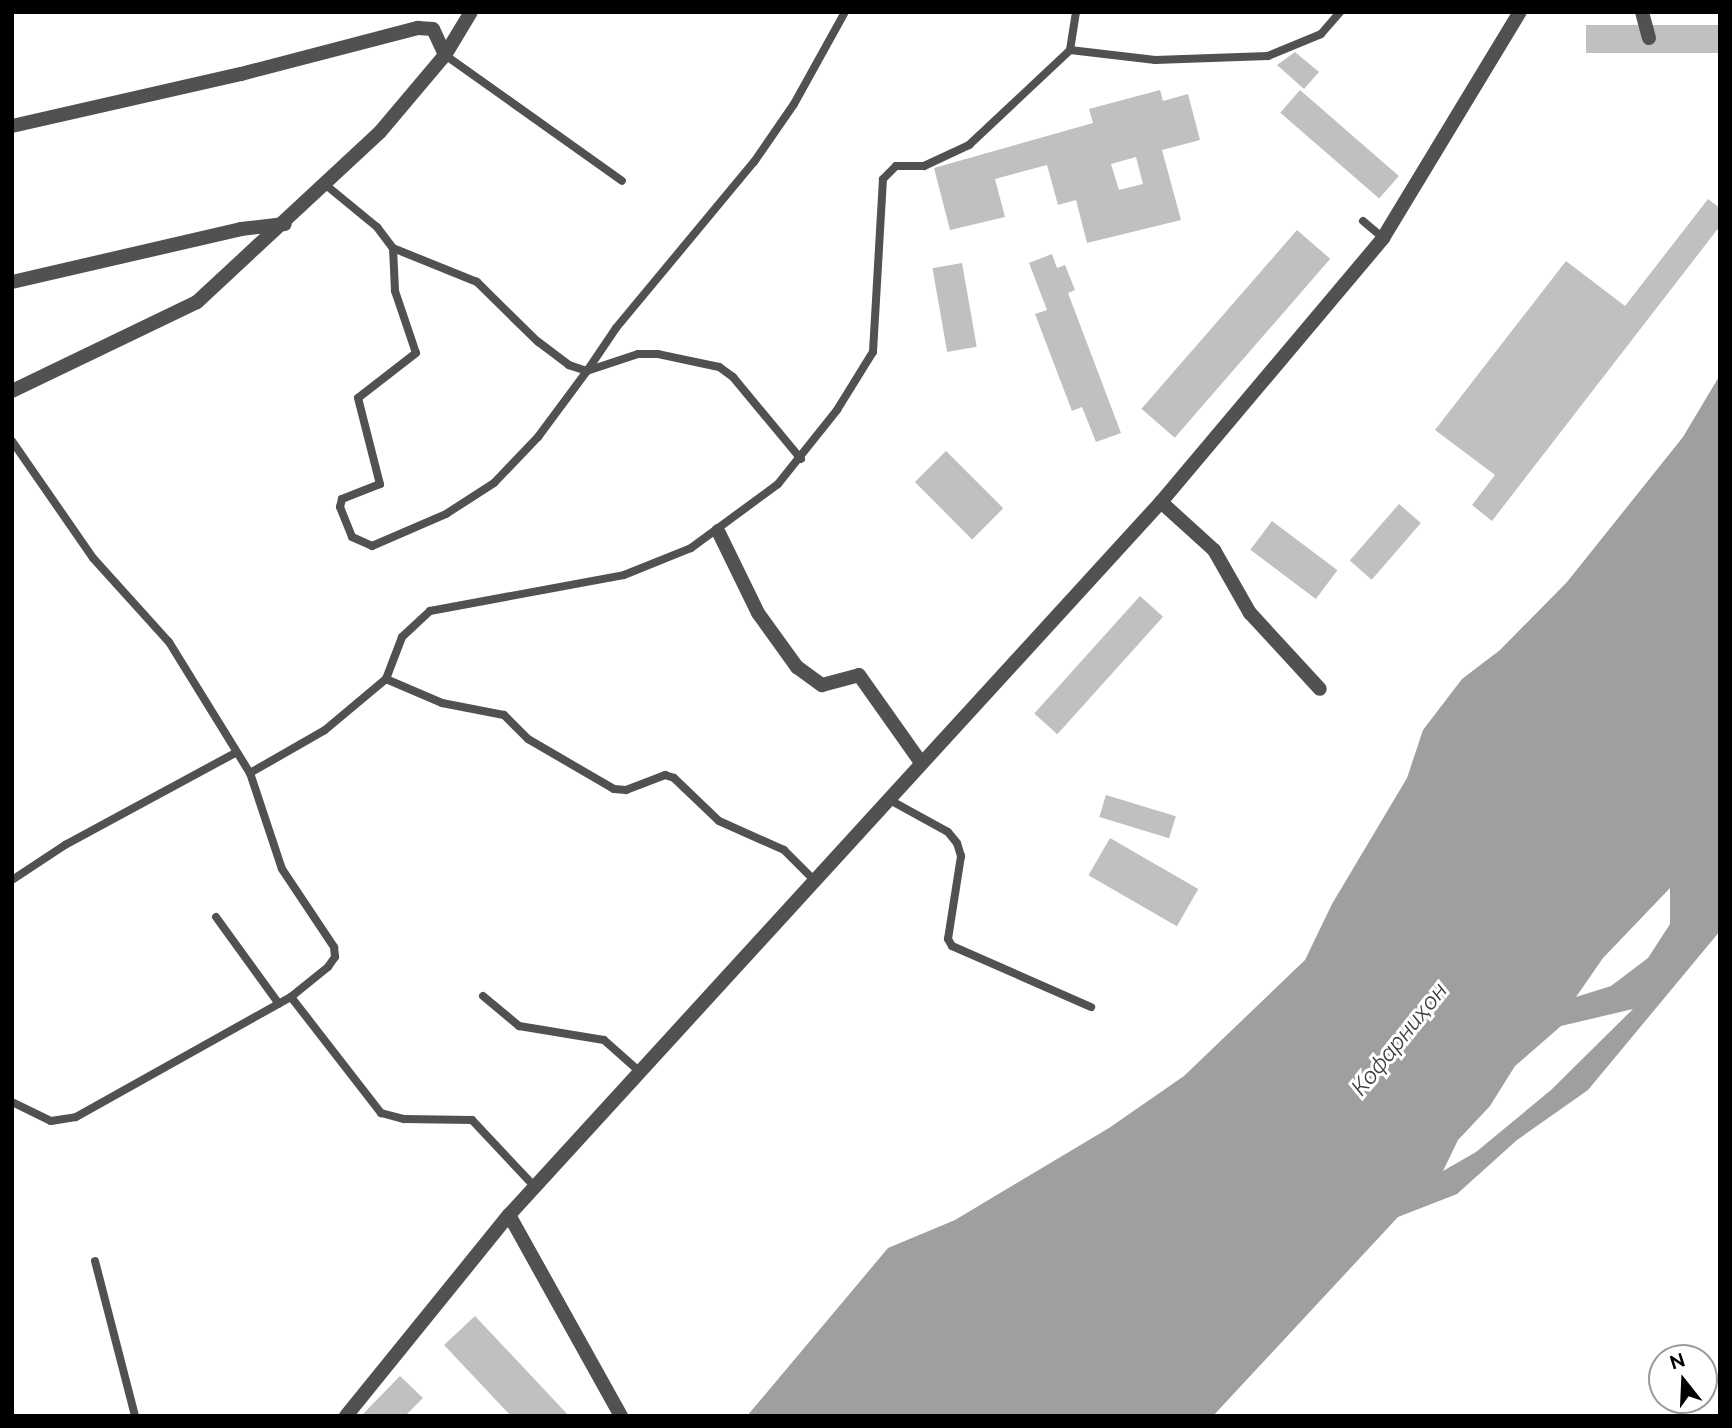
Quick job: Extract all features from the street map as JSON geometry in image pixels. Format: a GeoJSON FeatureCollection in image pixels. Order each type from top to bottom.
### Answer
{"type":"FeatureCollection","features":[{"type":"Feature","properties":{"kind":"street"},"geometry":{"type":"LineString","coordinates":[[12,391],[197,302],[327,186],[380,132],[444,55],[471,12]]}},
{"type":"Feature","properties":{"kind":"street"},"geometry":{"type":"LineString","coordinates":[[346,1416],[534,1186],[886,798],[1161,502],[1383,238],[1520,12]]}},
{"type":"Feature","properties":{"kind":"street"},"geometry":{"type":"LineString","coordinates":[[1642,12],[1649,38]]}},
{"type":"Feature","properties":{"kind":"street"},"geometry":{"type":"LineString","coordinates":[[12,126],[241,74],[418,28],[433,29],[444,55]]}},
{"type":"Feature","properties":{"kind":"street"},"geometry":{"type":"LineString","coordinates":[[12,282],[241,229],[285,224]]}},
{"type":"Feature","properties":{"kind":"street"},"geometry":{"type":"LineString","coordinates":[[1161,502],[1214,550],[1250,613],[1320,689]]}},
{"type":"Feature","properties":{"kind":"street"},"geometry":{"type":"LineString","coordinates":[[718,531],[758,613],[797,667],[822,685],[859,675],[920,761]]}},
{"type":"Feature","properties":{"kind":"street"},"geometry":{"type":"LineString","coordinates":[[509,1215],[621,1416]]}},
{"type":"Feature","properties":{"kind":"lane"},"geometry":{"type":"LineString","coordinates":[[393,248],[395,291],[417,347],[413,359],[358,398],[382,477],[376,489],[340,502],[358,542],[372,547],[446,514],[494,483],[538,437],[616,328],[754,162],[794,104],[845,12]]}},
{"type":"Feature","properties":{"kind":"lane"},"geometry":{"type":"LineString","coordinates":[[250,773],[325,730],[386,679],[402,637],[430,611],[624,575],[691,548],[718,531],[778,484],[801,459],[860,379],[873,352],[883,179],[896,166],[924,166],[968,145],[1070,50],[1076,12]]}},
{"type":"Feature","properties":{"kind":"lane"},"geometry":{"type":"LineString","coordinates":[[1070,50],[1155,60],[1268,57],[1321,34],[1340,12]]}},
{"type":"Feature","properties":{"kind":"lane"},"geometry":{"type":"LineString","coordinates":[[444,55],[622,181]]}},
{"type":"Feature","properties":{"kind":"lane"},"geometry":{"type":"LineString","coordinates":[[327,186],[377,228],[393,248],[477,282],[554,356],[587,371],[638,354],[719,367],[733,377],[801,459]]}},
{"type":"Feature","properties":{"kind":"lane"},"geometry":{"type":"LineString","coordinates":[[1363,221],[1383,238]]}},
{"type":"Feature","properties":{"kind":"lane"},"geometry":{"type":"LineString","coordinates":[[12,441],[93,558],[169,642],[199,685],[235,752],[250,773],[282,869],[334,947],[335,957],[328,967],[291,997],[76,1117],[51,1121],[12,1102]]}},
{"type":"Feature","properties":{"kind":"lane"},"geometry":{"type":"LineString","coordinates":[[386,679],[442,703],[504,715],[528,739],[614,789],[626,790],[665,775],[674,778],[719,821],[784,850],[813,878]]}},
{"type":"Feature","properties":{"kind":"lane"},"geometry":{"type":"LineString","coordinates":[[12,880],[65,845],[235,752]]}},
{"type":"Feature","properties":{"kind":"lane"},"geometry":{"type":"LineString","coordinates":[[886,798],[948,832],[957,842],[961,856],[948,939],[952,946],[1091,1007]]}},
{"type":"Feature","properties":{"kind":"lane"},"geometry":{"type":"LineString","coordinates":[[216,917],[279,1004]]}},
{"type":"Feature","properties":{"kind":"lane"},"geometry":{"type":"LineString","coordinates":[[483,996],[519,1026],[604,1040],[639,1071]]}},
{"type":"Feature","properties":{"kind":"lane"},"geometry":{"type":"LineString","coordinates":[[291,997],[382,1113],[404,1119],[472,1120],[534,1186]]}},
{"type":"Feature","properties":{"kind":"lane"},"geometry":{"type":"LineString","coordinates":[[95,1261],[135,1416]]}},
{"type":"Feature","properties":{"kind":"water","name":"Кофарниҳон"},"geometry":{"type":"Polygon","coordinates":[[[1720,375],[1720,931],[1588,1090],[1517,1140],[1457,1194],[1398,1217],[1213,1416],[747,1416],[888,1248],[955,1220],[1109,1128],[1184,1076],[1305,960],[1332,904],[1407,778],[1423,730],[1462,679],[1500,650],[1567,582],[1683,437],[1720,375]],[[1670,888],[1603,958],[1576,997],[1611,986],[1648,958],[1670,924],[1670,888]],[[1633,1009],[1561,1026],[1515,1066],[1490,1106],[1458,1140],[1443,1171],[1476,1152],[1551,1090],[1633,1009]]]}},
{"type":"Feature","properties":{"kind":"building"},"geometry":{"type":"Polygon","coordinates":[[[1586,25],[1720,25],[1720,53],[1586,53],[1586,25]]]}},
{"type":"Feature","properties":{"kind":"building"},"geometry":{"type":"Polygon","coordinates":[[[1295,52],[1319,72],[1304,89],[1277,65],[1295,52]]]}},
{"type":"Feature","properties":{"kind":"building"},"geometry":{"type":"Polygon","coordinates":[[[1160,90],[1163,101],[1188,94],[1200,140],[1162,150],[1181,220],[1087,243],[1076,200],[1058,205],[1047,165],[995,179],[1005,217],[950,230],[934,168],[1093,123],[1089,109],[1160,90]],[[1136,157],[1111,164],[1119,190],[1143,184],[1136,157]]]}},
{"type":"Feature","properties":{"kind":"building"},"geometry":{"type":"Polygon","coordinates":[[[1300,90],[1399,176],[1379,199],[1280,113],[1300,90]]]}},
{"type":"Feature","properties":{"kind":"building"},"geometry":{"type":"Polygon","coordinates":[[[1708,199],[1720,208],[1720,226],[1492,521],[1472,505],[1495,475],[1435,430],[1566,261],[1625,306],[1708,199]]]}},
{"type":"Feature","properties":{"kind":"building"},"geometry":{"type":"Polygon","coordinates":[[[1297,230],[1330,259],[1175,438],[1142,409],[1297,230]]]}},
{"type":"Feature","properties":{"kind":"building"},"geometry":{"type":"Polygon","coordinates":[[[1052,254],[1057,268],[1065,265],[1075,290],[1068,293],[1121,433],[1096,442],[1082,407],[1072,411],[1035,314],[1047,310],[1029,263],[1052,254]]]}},
{"type":"Feature","properties":{"kind":"building"},"geometry":{"type":"Polygon","coordinates":[[[962,263],[977,347],[947,352],[932,268],[962,263]]]}},
{"type":"Feature","properties":{"kind":"building"},"geometry":{"type":"Polygon","coordinates":[[[946,451],[1003,508],[972,539],[915,482],[946,451]]]}},
{"type":"Feature","properties":{"kind":"building"},"geometry":{"type":"Polygon","coordinates":[[[1399,504],[1421,523],[1372,580],[1350,561],[1399,504]]]}},
{"type":"Feature","properties":{"kind":"building"},"geometry":{"type":"Polygon","coordinates":[[[1272,521],[1337,570],[1316,599],[1250,550],[1272,521]]]}},
{"type":"Feature","properties":{"kind":"building"},"geometry":{"type":"Polygon","coordinates":[[[1140,596],[1163,617],[1057,734],[1034,713],[1140,596]]]}},
{"type":"Feature","properties":{"kind":"building"},"geometry":{"type":"Polygon","coordinates":[[[1106,795],[1176,816],[1169,838],[1099,817],[1106,795]]]}},
{"type":"Feature","properties":{"kind":"building"},"geometry":{"type":"Polygon","coordinates":[[[1110,838],[1198,889],[1177,926],[1088,875],[1110,838]]]}},
{"type":"Feature","properties":{"kind":"building"},"geometry":{"type":"Polygon","coordinates":[[[475,1316],[569,1416],[511,1416],[444,1345],[475,1316]]]}},
{"type":"Feature","properties":{"kind":"building"},"geometry":{"type":"Polygon","coordinates":[[[400,1376],[423,1398],[405,1416],[361,1416],[400,1376]]]}}]}
